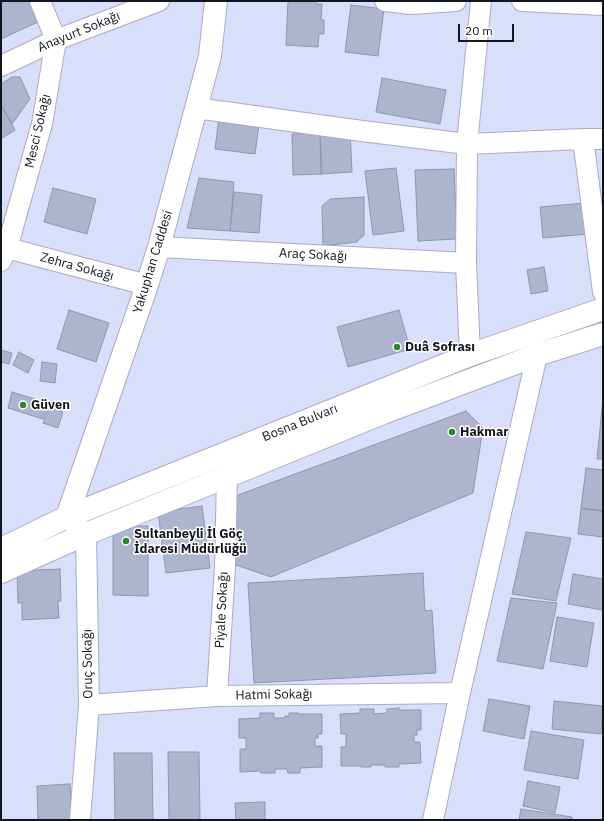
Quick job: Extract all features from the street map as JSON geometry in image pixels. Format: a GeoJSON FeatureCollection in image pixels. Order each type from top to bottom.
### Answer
{"type":"FeatureCollection","features":[{"type":"Feature","properties":{"kind":"main road","name":"Yakuphan Caddesi"},"geometry":{"type":"LineString","coordinates":[[66,517],[160,247],[210,56],[216,1]]}},
{"type":"Feature","properties":{"kind":"main road","name":"Bosna Bulvarı"},"geometry":{"type":"LineString","coordinates":[[1,548],[66,517],[470,355],[603,309]]}},
{"type":"Feature","properties":{"kind":"main road","name":"Bosna Bulvarı"},"geometry":{"type":"LineString","coordinates":[[1,572],[86,534],[384,413],[537,355],[603,334]]}},
{"type":"Feature","properties":{"kind":"street"},"geometry":{"type":"LineString","coordinates":[[40,1],[56,40]]}},
{"type":"Feature","properties":{"kind":"street","name":"Anayurt Sokağı"},"geometry":{"type":"LineString","coordinates":[[1,66],[56,40],[159,1]]}},
{"type":"Feature","properties":{"kind":"street"},"geometry":{"type":"LineString","coordinates":[[385,1],[411,4],[456,1]]}},
{"type":"Feature","properties":{"kind":"street"},"geometry":{"type":"LineString","coordinates":[[470,355],[466,263],[466,144],[481,1]]}},
{"type":"Feature","properties":{"kind":"street"},"geometry":{"type":"LineString","coordinates":[[522,1],[603,5]]}},
{"type":"Feature","properties":{"kind":"street","name":"Mesci Sokağı"},"geometry":{"type":"LineString","coordinates":[[4,254],[42,124],[56,40]]}},
{"type":"Feature","properties":{"kind":"street"},"geometry":{"type":"LineString","coordinates":[[196,108],[466,144],[603,139]]}},
{"type":"Feature","properties":{"kind":"street"},"geometry":{"type":"LineString","coordinates":[[583,139],[603,292]]}},
{"type":"Feature","properties":{"kind":"street","name":"Araç Sokağı"},"geometry":{"type":"LineString","coordinates":[[160,247],[466,263]]}},
{"type":"Feature","properties":{"kind":"street","name":"Zehra Sokağı"},"geometry":{"type":"LineString","coordinates":[[4,254],[147,285]]}},
{"type":"Feature","properties":{"kind":"street"},"geometry":{"type":"LineString","coordinates":[[433,820],[460,693],[537,355]]}},
{"type":"Feature","properties":{"kind":"street","name":"Piyale Sokağı"},"geometry":{"type":"LineString","coordinates":[[217,696],[225,567],[227,476]]}},
{"type":"Feature","properties":{"kind":"street"},"geometry":{"type":"LineString","coordinates":[[66,517],[86,534]]}},
{"type":"Feature","properties":{"kind":"street","name":"Oruç Sokağı"},"geometry":{"type":"LineString","coordinates":[[80,820],[89,705],[86,534]]}},
{"type":"Feature","properties":{"kind":"street","name":"Hatmi Sokağı"},"geometry":{"type":"LineString","coordinates":[[89,705],[217,696],[460,693]]}},
{"type":"Feature","properties":{"kind":"building"},"geometry":{"type":"Polygon","coordinates":[[[1,1],[29,1],[38,22],[1,39],[1,1]]]}},
{"type":"Feature","properties":{"kind":"building"},"geometry":{"type":"Polygon","coordinates":[[[288,1],[316,1],[316,4],[322,4],[321,20],[324,20],[324,34],[319,34],[318,47],[286,45],[288,1]]]}},
{"type":"Feature","properties":{"kind":"building"},"geometry":{"type":"Polygon","coordinates":[[[351,5],[384,9],[378,56],[345,52],[351,5]]]}},
{"type":"Feature","properties":{"kind":"building"},"geometry":{"type":"Polygon","coordinates":[[[12,77],[20,77],[30,99],[12,124],[1,105],[1,84],[12,77]]]}},
{"type":"Feature","properties":{"kind":"building"},"geometry":{"type":"Polygon","coordinates":[[[382,78],[446,90],[440,124],[376,112],[382,78]]]}},
{"type":"Feature","properties":{"kind":"building"},"geometry":{"type":"Polygon","coordinates":[[[1,105],[15,130],[1,139],[1,105]]]}},
{"type":"Feature","properties":{"kind":"building"},"geometry":{"type":"Polygon","coordinates":[[[219,118],[259,124],[255,154],[215,149],[219,118]]]}},
{"type":"Feature","properties":{"kind":"building"},"geometry":{"type":"Polygon","coordinates":[[[350,131],[352,172],[321,174],[320,133],[350,131]]]}},
{"type":"Feature","properties":{"kind":"building"},"geometry":{"type":"Polygon","coordinates":[[[320,133],[322,174],[293,175],[292,134],[320,133]]]}},
{"type":"Feature","properties":{"kind":"building"},"geometry":{"type":"Polygon","coordinates":[[[396,168],[404,231],[373,235],[365,171],[396,168]]]}},
{"type":"Feature","properties":{"kind":"building"},"geometry":{"type":"Polygon","coordinates":[[[454,169],[457,239],[418,241],[415,170],[454,169]]]}},
{"type":"Feature","properties":{"kind":"building"},"geometry":{"type":"Polygon","coordinates":[[[199,178],[234,182],[230,231],[187,228],[199,178]]]}},
{"type":"Feature","properties":{"kind":"building"},"geometry":{"type":"Polygon","coordinates":[[[53,188],[96,199],[87,234],[44,222],[53,188]]]}},
{"type":"Feature","properties":{"kind":"building"},"geometry":{"type":"Polygon","coordinates":[[[234,192],[262,195],[259,233],[230,231],[234,192]]]}},
{"type":"Feature","properties":{"kind":"building"},"geometry":{"type":"Polygon","coordinates":[[[364,197],[364,235],[357,242],[323,246],[322,206],[330,199],[364,197]]]}},
{"type":"Feature","properties":{"kind":"building"},"geometry":{"type":"Polygon","coordinates":[[[585,203],[588,234],[543,238],[540,207],[585,203]]]}},
{"type":"Feature","properties":{"kind":"building"},"geometry":{"type":"Polygon","coordinates":[[[544,267],[548,291],[531,294],[527,270],[544,267]]]}},
{"type":"Feature","properties":{"kind":"building"},"geometry":{"type":"Polygon","coordinates":[[[69,310],[109,323],[96,362],[57,349],[69,310]]]}},
{"type":"Feature","properties":{"kind":"building"},"geometry":{"type":"Polygon","coordinates":[[[399,310],[410,349],[348,367],[337,327],[399,310]]]}},
{"type":"Feature","properties":{"kind":"building"},"geometry":{"type":"Polygon","coordinates":[[[1,350],[12,353],[9,364],[1,362],[1,350]]]}},
{"type":"Feature","properties":{"kind":"building"},"geometry":{"type":"Polygon","coordinates":[[[19,352],[34,360],[28,373],[13,365],[19,352]]]}},
{"type":"Feature","properties":{"kind":"building"},"geometry":{"type":"Polygon","coordinates":[[[42,362],[57,364],[55,383],[40,381],[42,362]]]}},
{"type":"Feature","properties":{"kind":"building"},"geometry":{"type":"Polygon","coordinates":[[[12,392],[48,403],[43,419],[8,408],[12,392]]]}},
{"type":"Feature","properties":{"kind":"building"},"geometry":{"type":"Polygon","coordinates":[[[603,399],[603,459],[597,459],[603,399]]]}},
{"type":"Feature","properties":{"kind":"building"},"geometry":{"type":"Polygon","coordinates":[[[49,407],[63,412],[58,428],[43,423],[49,407]]]}},
{"type":"Feature","properties":{"kind":"building"},"geometry":{"type":"Polygon","coordinates":[[[466,411],[483,428],[473,493],[271,577],[236,565],[230,551],[234,511],[238,495],[466,411]]]}},
{"type":"Feature","properties":{"kind":"building"},"geometry":{"type":"Polygon","coordinates":[[[586,468],[603,470],[603,511],[581,508],[586,468]]]}},
{"type":"Feature","properties":{"kind":"building"},"geometry":{"type":"Polygon","coordinates":[[[202,506],[210,568],[166,573],[158,512],[202,506]]]}},
{"type":"Feature","properties":{"kind":"building"},"geometry":{"type":"Polygon","coordinates":[[[581,509],[603,511],[603,537],[578,534],[581,509]]]}},
{"type":"Feature","properties":{"kind":"building"},"geometry":{"type":"Polygon","coordinates":[[[113,526],[148,526],[148,596],[113,595],[113,526]]]}},
{"type":"Feature","properties":{"kind":"building"},"geometry":{"type":"Polygon","coordinates":[[[526,532],[571,538],[556,601],[512,594],[526,532]]]}},
{"type":"Feature","properties":{"kind":"building"},"geometry":{"type":"Polygon","coordinates":[[[60,569],[61,601],[58,601],[59,618],[22,620],[22,603],[18,603],[17,571],[60,569]]]}},
{"type":"Feature","properties":{"kind":"building"},"geometry":{"type":"Polygon","coordinates":[[[423,573],[425,611],[432,610],[436,673],[254,683],[248,583],[423,573]]]}},
{"type":"Feature","properties":{"kind":"building"},"geometry":{"type":"Polygon","coordinates":[[[573,574],[603,579],[603,610],[568,604],[573,574]]]}},
{"type":"Feature","properties":{"kind":"building"},"geometry":{"type":"Polygon","coordinates":[[[511,598],[557,603],[543,669],[497,661],[511,598]]]}},
{"type":"Feature","properties":{"kind":"building"},"geometry":{"type":"Polygon","coordinates":[[[557,617],[594,623],[587,667],[550,661],[557,617]]]}},
{"type":"Feature","properties":{"kind":"building"},"geometry":{"type":"Polygon","coordinates":[[[489,699],[530,706],[524,739],[483,731],[489,699]]]}},
{"type":"Feature","properties":{"kind":"building"},"geometry":{"type":"Polygon","coordinates":[[[554,701],[603,706],[601,734],[552,729],[554,701]]]}},
{"type":"Feature","properties":{"kind":"building"},"geometry":{"type":"Polygon","coordinates":[[[399,708],[399,710],[421,710],[421,730],[417,730],[417,735],[414,735],[414,742],[420,742],[421,763],[399,764],[399,767],[385,767],[385,765],[371,765],[371,767],[341,766],[341,747],[346,747],[346,734],[341,734],[340,714],[360,713],[360,709],[374,709],[374,714],[387,713],[387,709],[399,708]]]}},
{"type":"Feature","properties":{"kind":"building"},"geometry":{"type":"Polygon","coordinates":[[[260,713],[274,713],[274,718],[285,718],[285,716],[289,716],[289,713],[322,714],[322,734],[318,734],[318,738],[315,738],[315,746],[322,746],[322,767],[300,768],[300,773],[288,773],[287,769],[275,769],[275,773],[261,773],[260,771],[240,772],[240,749],[246,749],[246,738],[239,738],[239,719],[260,718],[260,713]]]}},
{"type":"Feature","properties":{"kind":"building"},"geometry":{"type":"Polygon","coordinates":[[[531,731],[584,740],[578,779],[524,770],[531,731]]]}},
{"type":"Feature","properties":{"kind":"building"},"geometry":{"type":"Polygon","coordinates":[[[168,752],[199,752],[200,820],[169,820],[168,752]]]}},
{"type":"Feature","properties":{"kind":"building"},"geometry":{"type":"Polygon","coordinates":[[[114,753],[152,753],[153,820],[115,820],[114,753]]]}},
{"type":"Feature","properties":{"kind":"building"},"geometry":{"type":"Polygon","coordinates":[[[528,781],[560,787],[555,813],[523,806],[528,781]]]}},
{"type":"Feature","properties":{"kind":"building"},"geometry":{"type":"Polygon","coordinates":[[[70,784],[72,820],[38,820],[37,786],[70,784]]]}},
{"type":"Feature","properties":{"kind":"building"},"geometry":{"type":"Polygon","coordinates":[[[265,802],[265,820],[236,820],[235,803],[265,802]]]}},
{"type":"Feature","properties":{"kind":"building"},"geometry":{"type":"Polygon","coordinates":[[[521,809],[572,817],[572,820],[519,820],[521,809]]]}},
{"type":"Feature","properties":{"kind":"place","name":"Duâ Sofrası"},"geometry":{"type":"Point","coordinates":[397,347]}},
{"type":"Feature","properties":{"kind":"place","name":"Güven"},"geometry":{"type":"Point","coordinates":[23,405]}},
{"type":"Feature","properties":{"kind":"place","name":"Hakmar"},"geometry":{"type":"Point","coordinates":[452,432]}},
{"type":"Feature","properties":{"kind":"place","name":"Sultanbeyli İl Göç İdaresi Müdürlüğü"},"geometry":{"type":"Point","coordinates":[126,541]}}]}
